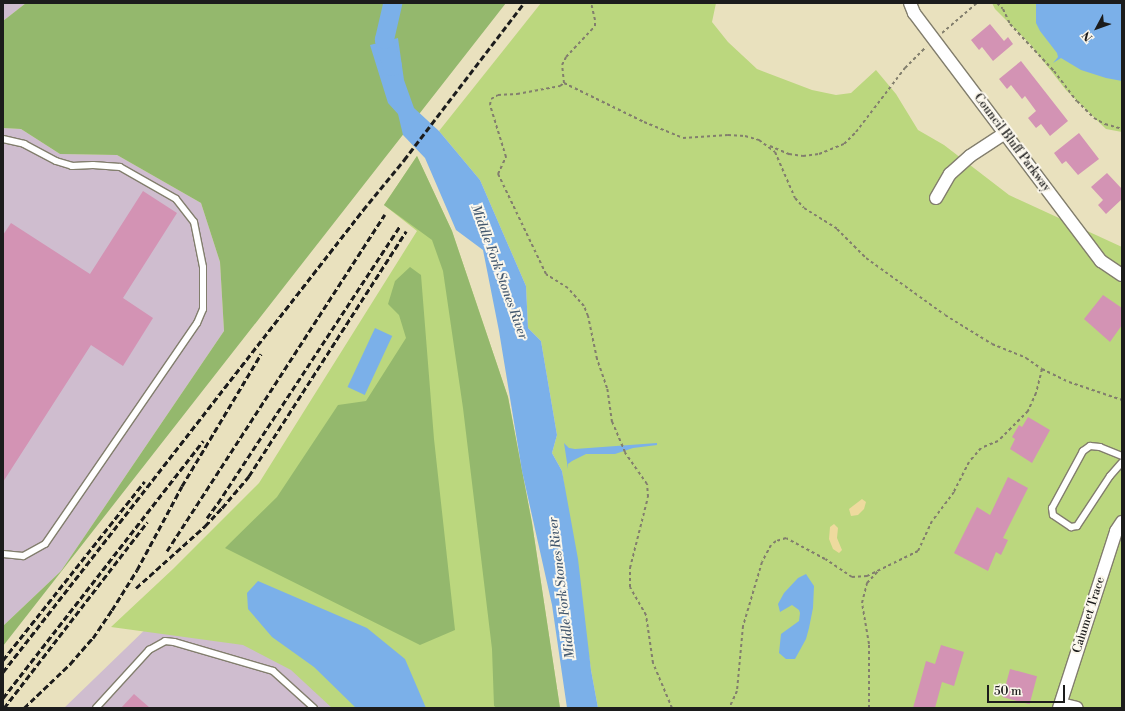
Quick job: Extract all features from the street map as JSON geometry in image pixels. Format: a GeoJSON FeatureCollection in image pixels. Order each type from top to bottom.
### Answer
{"type":"FeatureCollection","features":[{"type":"Feature","properties":{"kind":"street","name":"Council Bluff Parkway"},"geometry":{"type":"LineString","coordinates":[[910,3],[914,13],[1101,261],[1122,275]]}},
{"type":"Feature","properties":{"kind":"street"},"geometry":{"type":"LineString","coordinates":[[936,198],[950,174],[970,156],[1005,133]]}},
{"type":"Feature","properties":{"kind":"street","name":"Calumet Trace"},"geometry":{"type":"LineString","coordinates":[[1060,706],[1120,530]]}},
{"type":"Feature","properties":{"kind":"street"},"geometry":{"type":"LineString","coordinates":[[1060,706],[1077,708]]}},
{"type":"Feature","properties":{"kind":"lane"},"geometry":{"type":"LineString","coordinates":[[3,139],[24,144],[56,161],[72,166],[93,165],[120,167],[176,198],[194,222],[203,267],[203,309],[197,323],[45,544],[23,556],[3,554]]}},
{"type":"Feature","properties":{"kind":"lane"},"geometry":{"type":"LineString","coordinates":[[1122,456],[1100,447],[1090,446],[1083,451],[1052,508],[1053,515],[1071,527],[1077,526],[1110,476],[1122,462]]}},
{"type":"Feature","properties":{"kind":"lane"},"geometry":{"type":"LineString","coordinates":[[96,708],[148,650],[165,641],[174,642],[273,671],[314,708]]}},
{"type":"Feature","properties":{"kind":"path"},"geometry":{"type":"LineString","coordinates":[[564,83],[562,66],[566,57],[595,26],[591,3]]}},
{"type":"Feature","properties":{"kind":"path"},"geometry":{"type":"LineString","coordinates":[[564,83],[644,122],[683,138],[728,135],[745,136],[759,140],[789,154],[803,156],[819,154],[844,144],[856,132],[905,68],[934,40],[977,3]]}},
{"type":"Feature","properties":{"kind":"path"},"geometry":{"type":"LineString","coordinates":[[997,3],[1003,9],[1010,24],[1054,71],[1077,101],[1094,118],[1105,124],[1122,129]]}},
{"type":"Feature","properties":{"kind":"path"},"geometry":{"type":"LineString","coordinates":[[564,83],[560,86],[517,94],[498,95],[492,100],[490,105],[506,157],[498,174],[546,274],[568,288],[584,306],[588,316],[597,359],[606,388],[612,422],[625,452],[647,484],[648,492],[646,510],[630,568],[630,587],[646,615],[654,663],[672,708]]}},
{"type":"Feature","properties":{"kind":"path"},"geometry":{"type":"LineString","coordinates":[[767,144],[779,159],[795,198],[804,208],[836,229],[866,258],[945,315],[992,344],[1026,358],[1042,369],[1069,382],[1122,400]]}},
{"type":"Feature","properties":{"kind":"path"},"geometry":{"type":"LineString","coordinates":[[730,708],[737,690],[743,626],[762,562],[768,550],[776,541],[782,538],[790,540],[825,559],[852,577],[867,576],[918,552],[932,521],[954,492],[968,462],[981,448],[998,441],[1028,412],[1036,393],[1042,369]]}},
{"type":"Feature","properties":{"kind":"path"},"geometry":{"type":"LineString","coordinates":[[869,708],[869,644],[862,603],[867,583],[882,568]]}},
{"type":"Feature","properties":{"kind":"shaded area"},"geometry":{"type":"Polygon","coordinates":[[[3,3],[26,3],[3,21],[3,3]]]}},
{"type":"Feature","properties":{"kind":"shaded area"},"geometry":{"type":"Polygon","coordinates":[[[3,128],[21,129],[60,154],[117,155],[201,203],[220,262],[224,331],[61,571],[3,626],[3,128]]]}},
{"type":"Feature","properties":{"kind":"shaded area"},"geometry":{"type":"Polygon","coordinates":[[[225,548],[441,708],[64,708],[155,620],[225,548]]]}},
{"type":"Feature","properties":{"kind":"green space"},"geometry":{"type":"Polygon","coordinates":[[[26,3],[506,3],[3,646],[3,626],[61,571],[224,331],[220,262],[201,203],[117,155],[60,154],[21,129],[3,128],[3,21],[26,3]]]}},
{"type":"Feature","properties":{"kind":"green space"},"geometry":{"type":"Polygon","coordinates":[[[541,3],[716,3],[712,22],[728,42],[757,69],[812,90],[836,95],[851,93],[876,70],[896,94],[918,130],[944,145],[1009,195],[1122,247],[1122,708],[598,708],[591,670],[562,471],[552,453],[557,435],[541,341],[528,328],[526,286],[480,180],[439,131],[541,3]]]}},
{"type":"Feature","properties":{"kind":"green space"},"geometry":{"type":"Polygon","coordinates":[[[992,3],[1122,3],[1122,132],[1106,129],[1066,90],[1030,44],[995,9],[992,3]]]}},
{"type":"Feature","properties":{"kind":"green space"},"geometry":{"type":"Polygon","coordinates":[[[417,156],[452,231],[508,397],[532,523],[560,708],[332,708],[291,670],[243,645],[111,627],[173,569],[259,483],[417,231],[384,205],[417,156]]]}},
{"type":"Feature","properties":{"kind":"green space"},"geometry":{"type":"Polygon","coordinates":[[[417,156],[452,231],[508,397],[532,523],[560,708],[497,708],[494,706],[492,649],[463,408],[443,271],[432,240],[384,205],[417,156]]]}},
{"type":"Feature","properties":{"kind":"green space"},"geometry":{"type":"Polygon","coordinates":[[[410,267],[421,275],[434,439],[455,630],[420,645],[225,548],[277,497],[338,405],[366,401],[406,338],[399,315],[388,304],[395,281],[410,267]]]}},
{"type":"Feature","properties":{"kind":"sand"},"geometry":{"type":"Polygon","coordinates":[[[862,499],[866,502],[864,509],[858,515],[851,516],[849,509],[862,499]]]}},
{"type":"Feature","properties":{"kind":"sand"},"geometry":{"type":"Polygon","coordinates":[[[834,524],[838,528],[837,538],[842,550],[839,553],[833,549],[829,539],[830,527],[834,524]]]}},
{"type":"Feature","properties":{"kind":"water"},"geometry":{"type":"Polygon","coordinates":[[[1036,3],[1122,3],[1122,81],[1106,78],[1081,70],[1061,58],[1053,63],[1058,57],[1057,53],[1040,31],[1036,23],[1036,3]]]}},
{"type":"Feature","properties":{"kind":"water"},"geometry":{"type":"Polygon","coordinates":[[[398,38],[404,80],[414,108],[439,131],[480,180],[526,286],[528,328],[541,341],[557,435],[552,453],[562,471],[578,559],[591,670],[598,708],[567,708],[552,605],[522,471],[499,331],[483,250],[456,230],[425,158],[403,135],[398,114],[388,103],[370,45],[398,38]]]}},
{"type":"Feature","properties":{"kind":"water"},"geometry":{"type":"Polygon","coordinates":[[[375,328],[392,336],[365,395],[348,387],[375,328]]]}},
{"type":"Feature","properties":{"kind":"water"},"geometry":{"type":"Polygon","coordinates":[[[564,443],[569,448],[575,449],[657,443],[657,445],[633,448],[615,454],[586,454],[568,464],[568,469],[564,443]]]}},
{"type":"Feature","properties":{"kind":"water"},"geometry":{"type":"Polygon","coordinates":[[[806,574],[814,586],[813,608],[809,628],[806,639],[795,659],[786,659],[779,653],[781,634],[799,621],[800,613],[799,610],[792,605],[780,612],[778,604],[784,593],[798,578],[806,574]]]}},
{"type":"Feature","properties":{"kind":"water"},"geometry":{"type":"Polygon","coordinates":[[[258,581],[367,628],[405,659],[426,708],[356,708],[314,667],[272,637],[248,609],[247,593],[258,581]]]}},
{"type":"Feature","properties":{"kind":"building"},"geometry":{"type":"Polygon","coordinates":[[[990,24],[1004,41],[1008,37],[1013,44],[993,61],[982,47],[979,50],[971,40],[990,24]]]}},
{"type":"Feature","properties":{"kind":"building"},"geometry":{"type":"Polygon","coordinates":[[[1021,61],[1068,121],[1050,136],[1041,124],[1036,128],[1028,118],[1036,111],[1025,96],[1022,99],[1011,85],[1007,89],[999,79],[1021,61]]]}},
{"type":"Feature","properties":{"kind":"building"},"geometry":{"type":"Polygon","coordinates":[[[1079,133],[1099,159],[1078,175],[1066,161],[1062,164],[1054,153],[1079,133]]]}},
{"type":"Feature","properties":{"kind":"building"},"geometry":{"type":"Polygon","coordinates":[[[1107,173],[1122,189],[1122,199],[1106,214],[1098,205],[1103,200],[1091,187],[1107,173]]]}},
{"type":"Feature","properties":{"kind":"building"},"geometry":{"type":"Polygon","coordinates":[[[143,191],[177,213],[123,298],[153,318],[123,366],[91,345],[3,482],[3,235],[11,223],[90,274],[143,191]]]}},
{"type":"Feature","properties":{"kind":"building"},"geometry":{"type":"Polygon","coordinates":[[[1103,295],[1122,308],[1122,325],[1110,342],[1084,319],[1103,295]]]}},
{"type":"Feature","properties":{"kind":"building"},"geometry":{"type":"Polygon","coordinates":[[[1028,417],[1050,430],[1032,463],[1010,449],[1015,439],[1012,437],[1019,425],[1022,427],[1028,417]]]}},
{"type":"Feature","properties":{"kind":"building"},"geometry":{"type":"Polygon","coordinates":[[[1008,477],[1028,488],[1003,538],[1008,540],[1001,555],[996,552],[988,571],[954,553],[977,507],[990,515],[1008,477]]]}},
{"type":"Feature","properties":{"kind":"building"},"geometry":{"type":"Polygon","coordinates":[[[941,645],[964,652],[954,686],[942,682],[935,708],[913,708],[926,661],[935,664],[941,645]]]}},
{"type":"Feature","properties":{"kind":"building"},"geometry":{"type":"Polygon","coordinates":[[[1010,669],[1037,676],[1030,704],[1002,697],[1010,669]]]}},
{"type":"Feature","properties":{"kind":"building"},"geometry":{"type":"Polygon","coordinates":[[[134,694],[150,708],[121,708],[134,694]]]}},
{"type":"Feature","properties":{"kind":"waterway","name":"Middle Fork Stones River"},"geometry":{"type":"LineString","coordinates":[[392,3],[384,39],[392,66]]}},
{"type":"Feature","properties":{"kind":"railway"},"geometry":{"type":"LineString","coordinates":[[3,672],[363,210],[404,160],[524,3]]}},
{"type":"Feature","properties":{"kind":"railway"},"geometry":{"type":"LineString","coordinates":[[167,551],[385,214]]}},
{"type":"Feature","properties":{"kind":"railway"},"geometry":{"type":"LineString","coordinates":[[207,518],[400,226]]}},
{"type":"Feature","properties":{"kind":"railway"},"geometry":{"type":"LineString","coordinates":[[136,588],[205,526],[249,476],[406,231]]}},
{"type":"Feature","properties":{"kind":"railway"},"geometry":{"type":"LineString","coordinates":[[24,708],[70,664],[93,638],[112,610],[137,570],[182,486],[261,354]]}},
{"type":"Feature","properties":{"kind":"railway"},"geometry":{"type":"LineString","coordinates":[[3,698],[203,441]]}},
{"type":"Feature","properties":{"kind":"railway"},"geometry":{"type":"LineString","coordinates":[[3,660],[145,481]]}},
{"type":"Feature","properties":{"kind":"railway"},"geometry":{"type":"LineString","coordinates":[[4,708],[147,522]]}}]}
